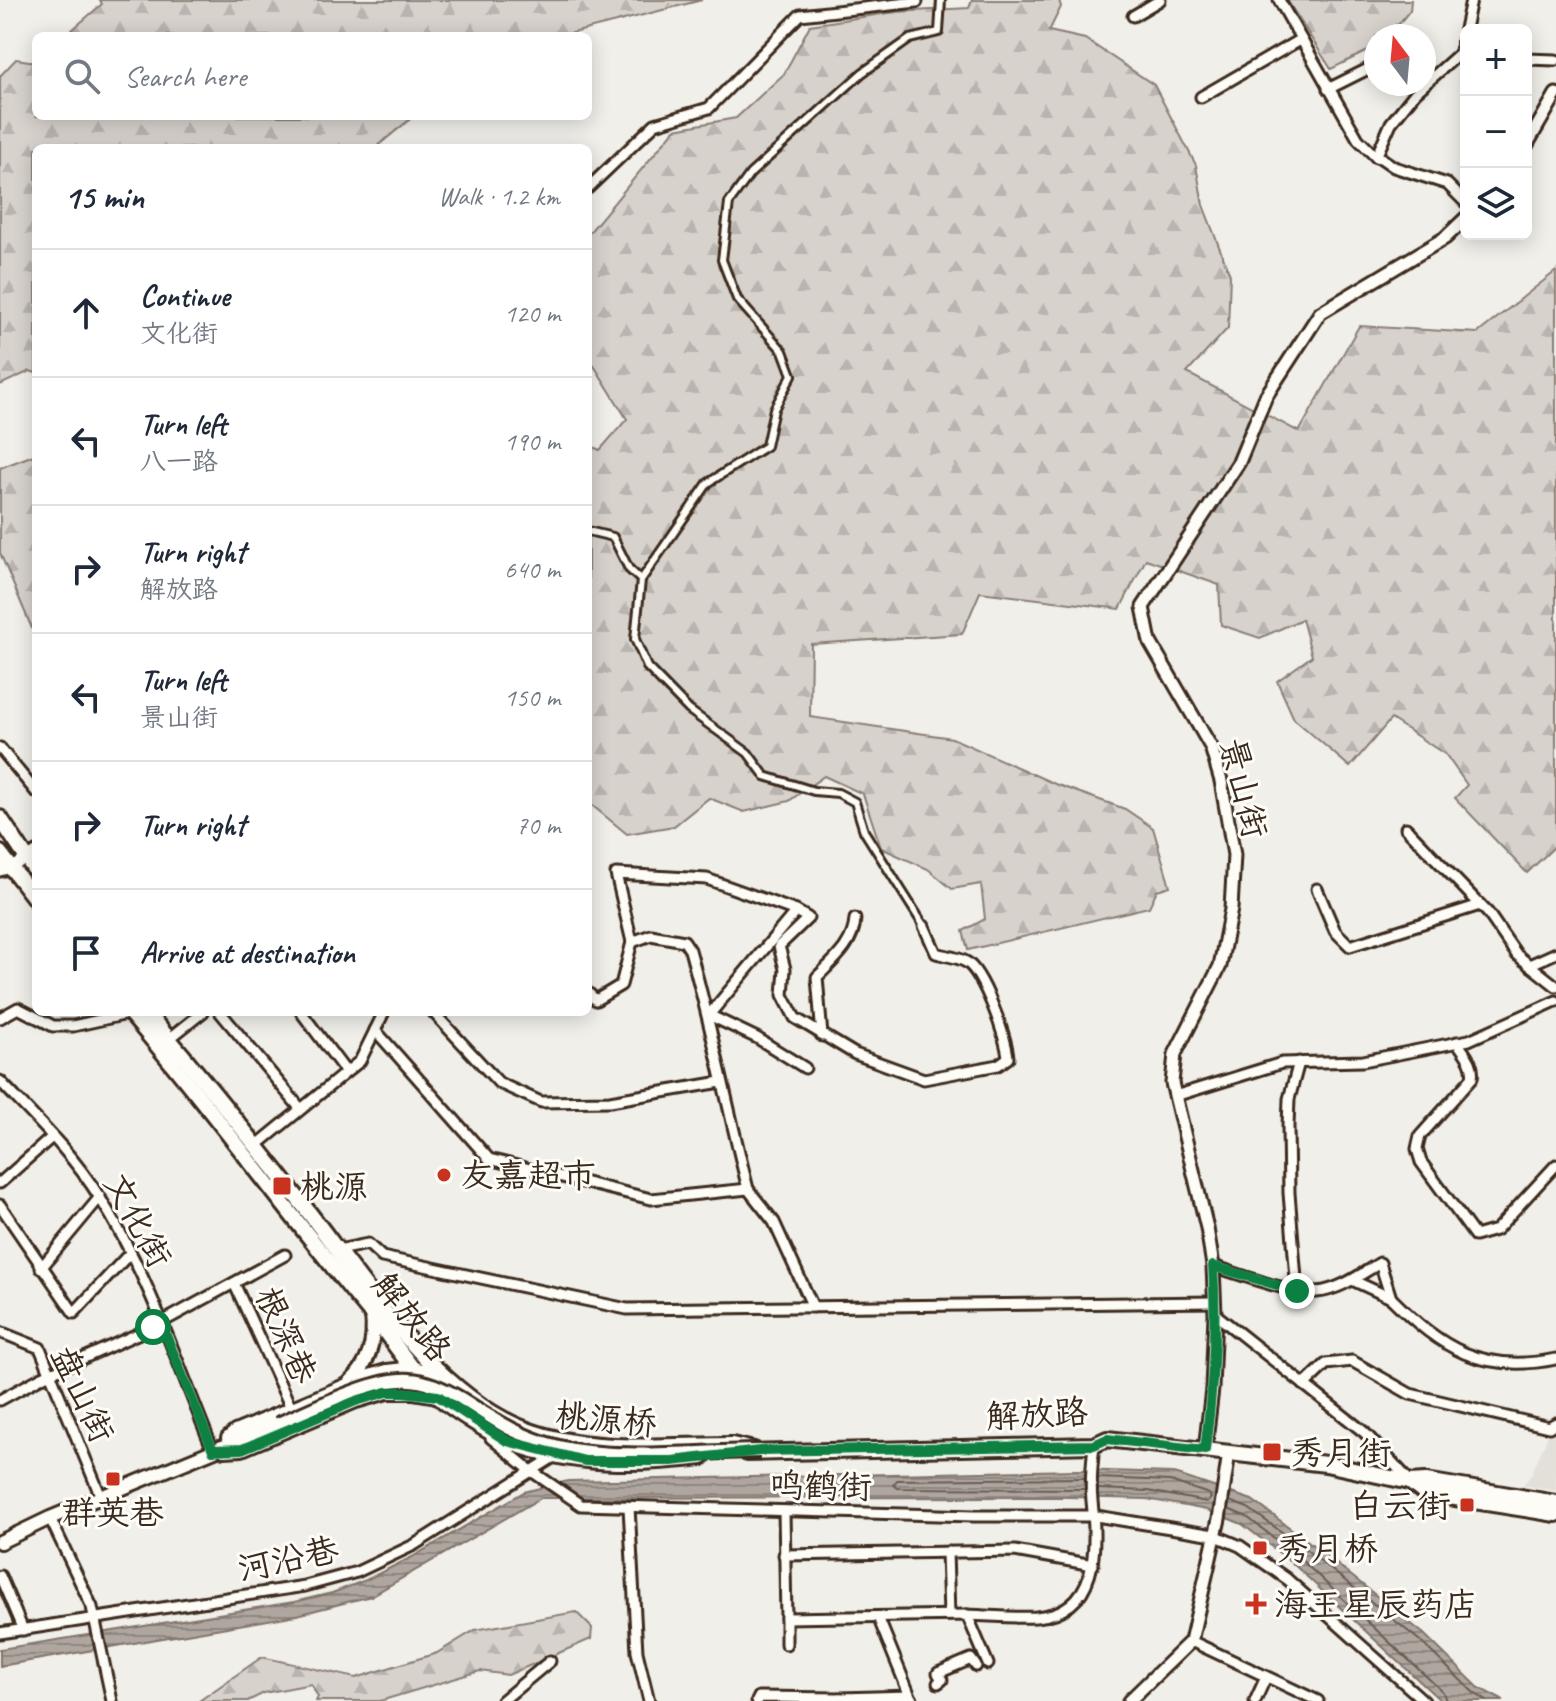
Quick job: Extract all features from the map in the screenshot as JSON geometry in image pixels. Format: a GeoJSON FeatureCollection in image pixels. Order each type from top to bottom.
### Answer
{"type":"FeatureCollection","features":[{"type":"Feature","properties":{"kind":"main road"},"geometry":{"type":"LineString","coordinates":[[0,818],[31,856]]}},
{"type":"Feature","properties":{"kind":"main road"},"geometry":{"type":"LineString","coordinates":[[0,853],[6,870],[32,896]]}},
{"type":"Feature","properties":{"kind":"main road","name":"解放路"},"geometry":{"type":"LineString","coordinates":[[132,1016],[438,1396],[507,1441],[585,1461],[672,1461],[760,1451],[1094,1445],[1107,1439],[1326,1464],[1410,1482],[1426,1481],[1556,1503]]}},
{"type":"Feature","properties":{"kind":"main road","name":"解放路"},"geometry":{"type":"LineString","coordinates":[[149,1016],[404,1333],[448,1379],[504,1419],[526,1430],[574,1444],[732,1445],[760,1451]]}},
{"type":"Feature","properties":{"kind":"main road"},"geometry":{"type":"LineString","coordinates":[[344,1386],[357,1375],[367,1360],[374,1333],[372,1315]]}},
{"type":"Feature","properties":{"kind":"main road"},"geometry":{"type":"LineString","coordinates":[[404,1333],[413,1350],[414,1368]]}},
{"type":"Feature","properties":{"kind":"main road"},"geometry":{"type":"LineString","coordinates":[[213,1450],[242,1449],[356,1401],[405,1376],[414,1368]]}},
{"type":"Feature","properties":{"kind":"main road"},"geometry":{"type":"LineString","coordinates":[[0,1542],[213,1450],[235,1432],[344,1386],[377,1374],[414,1368],[448,1379]]}},
{"type":"Feature","properties":{"kind":"main road","name":"桃源桥"},"geometry":{"type":"LineString","coordinates":[[213,1450],[377,1385],[411,1380],[435,1386],[520,1434],[562,1448],[650,1453],[760,1451]]}},
{"type":"Feature","properties":{"kind":"main road"},"geometry":{"type":"LineString","coordinates":[[356,1401],[387,1392],[438,1396]]}},
{"type":"Feature","properties":{"kind":"main road","name":"解放路"},"geometry":{"type":"LineString","coordinates":[[1410,1482],[1424,1493],[1556,1514]]}},
{"type":"Feature","properties":{"kind":"street"},"geometry":{"type":"LineString","coordinates":[[592,996],[596,1000],[621,985],[632,942],[616,874],[707,879],[808,918],[779,946],[785,969],[783,995],[795,1018],[822,1036],[855,1054],[924,1079],[998,1065],[1008,1058],[1003,1029],[978,978],[968,962],[936,953],[924,926],[864,831],[855,802],[838,793],[814,791],[765,776],[748,753],[689,710],[647,667],[635,639],[641,580],[708,483],[766,446],[774,409],[792,375],[783,351],[737,299],[722,260],[729,203],[750,174],[862,73],[910,39],[939,32],[941,0]]}},
{"type":"Feature","properties":{"kind":"street"},"geometry":{"type":"LineString","coordinates":[[1133,16],[1160,0]]}},
{"type":"Feature","properties":{"kind":"street"},"geometry":{"type":"LineString","coordinates":[[1279,0],[1358,139],[1376,157],[1394,167],[1447,184],[1460,197]]}},
{"type":"Feature","properties":{"kind":"street"},"geometry":{"type":"LineString","coordinates":[[1467,24],[1471,0]]}},
{"type":"Feature","properties":{"kind":"street"},"geometry":{"type":"LineString","coordinates":[[592,184],[655,124],[709,108],[800,15],[917,2]]}},
{"type":"Feature","properties":{"kind":"street"},"geometry":{"type":"LineString","coordinates":[[1201,97],[1301,39]]}},
{"type":"Feature","properties":{"kind":"street"},"geometry":{"type":"LineString","coordinates":[[1376,157],[1391,123],[1415,93],[1460,56]]}},
{"type":"Feature","properties":{"kind":"street"},"geometry":{"type":"LineString","coordinates":[[1532,59],[1556,60]]}},
{"type":"Feature","properties":{"kind":"street"},"geometry":{"type":"LineString","coordinates":[[1328,89],[1364,71]]}},
{"type":"Feature","properties":{"kind":"street"},"geometry":{"type":"LineString","coordinates":[[1532,136],[1556,94]]}},
{"type":"Feature","properties":{"kind":"street","name":"景山街"},"geometry":{"type":"LineString","coordinates":[[1205,1450],[1215,1308],[1213,1266],[1207,1228],[1172,1083],[1175,1054],[1220,966],[1231,909],[1234,855],[1221,781],[1211,747],[1150,642],[1143,607],[1239,462],[1266,396],[1320,313],[1445,238],[1460,224]]}},
{"type":"Feature","properties":{"kind":"street"},"geometry":{"type":"LineString","coordinates":[[592,532],[613,537],[629,569],[641,580]]}},
{"type":"Feature","properties":{"kind":"street"},"geometry":{"type":"LineString","coordinates":[[0,748],[32,787]]}},
{"type":"Feature","properties":{"kind":"street"},"geometry":{"type":"LineString","coordinates":[[1406,828],[1480,905],[1517,955],[1556,986]]}},
{"type":"Feature","properties":{"kind":"street"},"geometry":{"type":"LineString","coordinates":[[6,870],[31,856]]}},
{"type":"Feature","properties":{"kind":"street"},"geometry":{"type":"LineString","coordinates":[[1317,889],[1335,931],[1350,946],[1480,905]]}},
{"type":"Feature","properties":{"kind":"street"},"geometry":{"type":"LineString","coordinates":[[709,1015],[796,911]]}},
{"type":"Feature","properties":{"kind":"street"},"geometry":{"type":"LineString","coordinates":[[822,1036],[817,977],[843,950],[855,932],[855,919]]}},
{"type":"Feature","properties":{"kind":"street"},"geometry":{"type":"LineString","coordinates":[[632,942],[651,935],[684,941],[690,950],[709,1015],[721,1082],[748,1189],[774,1222],[813,1307]]}},
{"type":"Feature","properties":{"kind":"street"},"geometry":{"type":"LineString","coordinates":[[1529,965],[1556,953]]}},
{"type":"Feature","properties":{"kind":"street"},"geometry":{"type":"LineString","coordinates":[[1175,1096],[1282,1063],[1363,1061],[1469,1040],[1556,1001]]}},
{"type":"Feature","properties":{"kind":"street"},"geometry":{"type":"LineString","coordinates":[[0,1018],[18,1008],[32,1015]]}},
{"type":"Feature","properties":{"kind":"street"},"geometry":{"type":"LineString","coordinates":[[709,1015],[757,1038],[805,1068]]}},
{"type":"Feature","properties":{"kind":"street"},"geometry":{"type":"LineString","coordinates":[[34,1016],[53,1026],[73,1026],[118,1016]]}},
{"type":"Feature","properties":{"kind":"street"},"geometry":{"type":"LineString","coordinates":[[169,1039],[198,1016]]}},
{"type":"Feature","properties":{"kind":"street"},"geometry":{"type":"LineString","coordinates":[[223,1016],[300,1108]]}},
{"type":"Feature","properties":{"kind":"street"},"geometry":{"type":"LineString","coordinates":[[304,1016],[346,1072]]}},
{"type":"Feature","properties":{"kind":"street"},"geometry":{"type":"LineString","coordinates":[[256,1146],[360,1061],[382,1016]]}},
{"type":"Feature","properties":{"kind":"street"},"geometry":{"type":"LineString","coordinates":[[437,1016],[499,1083],[541,1102],[610,1101],[721,1082]]}},
{"type":"Feature","properties":{"kind":"street"},"geometry":{"type":"LineString","coordinates":[[375,1030],[489,1159],[651,1199],[748,1189]]}},
{"type":"Feature","properties":{"kind":"street"},"geometry":{"type":"LineString","coordinates":[[1457,1042],[1470,1061],[1472,1078],[1420,1136],[1417,1149],[1421,1162],[1475,1236],[1496,1230],[1556,1165]]}},
{"type":"Feature","properties":{"kind":"street"},"geometry":{"type":"LineString","coordinates":[[1297,1291],[1289,1193],[1288,1126],[1289,1099],[1299,1062]]}},
{"type":"Feature","properties":{"kind":"street","name":"文化街"},"geometry":{"type":"LineString","coordinates":[[0,1081],[52,1137],[100,1197],[130,1253],[213,1450]]}},
{"type":"Feature","properties":{"kind":"street"},"geometry":{"type":"LineString","coordinates":[[0,1183],[52,1137]]}},
{"type":"Feature","properties":{"kind":"street"},"geometry":{"type":"LineString","coordinates":[[41,1268],[100,1197]]}},
{"type":"Feature","properties":{"kind":"street"},"geometry":{"type":"LineString","coordinates":[[0,1205],[74,1313],[130,1253]]}},
{"type":"Feature","properties":{"kind":"street"},"geometry":{"type":"LineString","coordinates":[[338,1250],[368,1244],[382,1257],[627,1309],[1215,1308],[1364,1432],[1410,1482]]}},
{"type":"Feature","properties":{"kind":"street"},"geometry":{"type":"LineString","coordinates":[[0,1400],[161,1323],[285,1255]]}},
{"type":"Feature","properties":{"kind":"street"},"geometry":{"type":"LineString","coordinates":[[1213,1266],[1297,1291],[1318,1292],[1352,1280],[1380,1263],[1391,1298]]}},
{"type":"Feature","properties":{"kind":"street"},"geometry":{"type":"LineString","coordinates":[[1352,1280],[1391,1298],[1425,1331],[1448,1346],[1474,1357],[1502,1364],[1556,1359]]}},
{"type":"Feature","properties":{"kind":"street","name":"根深巷"},"geometry":{"type":"LineString","coordinates":[[234,1283],[291,1408]]}},
{"type":"Feature","properties":{"kind":"street","name":"盘山街"},"geometry":{"type":"LineString","coordinates":[[0,1332],[40,1348],[101,1497]]}},
{"type":"Feature","properties":{"kind":"street"},"geometry":{"type":"LineString","coordinates":[[1304,1385],[1326,1364],[1352,1361],[1410,1394],[1549,1427],[1556,1423]]}},
{"type":"Feature","properties":{"kind":"street","name":"鸣鹤街"},"geometry":{"type":"LineString","coordinates":[[457,1410],[530,1470],[581,1505],[1096,1516],[1214,1535],[1240,1546],[1287,1579],[1424,1701]]}},
{"type":"Feature","properties":{"kind":"street"},"geometry":{"type":"LineString","coordinates":[[786,1618],[1038,1617],[1067,1609],[1086,1589],[1093,1565],[1096,1516],[1092,1502],[1094,1445]]}},
{"type":"Feature","properties":{"kind":"street"},"geometry":{"type":"LineString","coordinates":[[1129,1701],[1191,1641],[1219,1519],[1229,1453]]}},
{"type":"Feature","properties":{"kind":"street","name":"河沿巷"},"geometry":{"type":"LineString","coordinates":[[0,1633],[305,1586],[357,1572],[414,1545],[557,1455]]}},
{"type":"Feature","properties":{"kind":"street"},"geometry":{"type":"LineString","coordinates":[[629,1507],[637,1652],[649,1701]]}},
{"type":"Feature","properties":{"kind":"street"},"geometry":{"type":"LineString","coordinates":[[784,1511],[786,1644]]}},
{"type":"Feature","properties":{"kind":"street"},"geometry":{"type":"LineString","coordinates":[[50,1518],[95,1618],[112,1701]]}},
{"type":"Feature","properties":{"kind":"street"},"geometry":{"type":"LineString","coordinates":[[784,1555],[1015,1551],[1093,1565]]}},
{"type":"Feature","properties":{"kind":"street"},"geometry":{"type":"LineString","coordinates":[[947,1552],[949,1615]]}},
{"type":"Feature","properties":{"kind":"street"},"geometry":{"type":"LineString","coordinates":[[0,1576],[23,1630]]}},
{"type":"Feature","properties":{"kind":"street"},"geometry":{"type":"LineString","coordinates":[[967,1615],[988,1664]]}},
{"type":"Feature","properties":{"kind":"street"},"geometry":{"type":"LineString","coordinates":[[757,1701],[759,1697],[785,1693],[840,1699],[912,1699],[878,1617]]}},
{"type":"Feature","properties":{"kind":"street"},"geometry":{"type":"LineString","coordinates":[[1191,1641],[1318,1701]]}},
{"type":"Feature","properties":{"kind":"street"},"geometry":{"type":"LineString","coordinates":[[938,1683],[942,1680],[938,1673],[971,1659],[976,1666]]}},
{"type":"Feature","properties":{"kind":"street"},"geometry":{"type":"LineString","coordinates":[[502,1701],[550,1661]]}},
{"type":"Feature","properties":{"kind":"street"},"geometry":{"type":"LineString","coordinates":[[1255,1701],[1266,1677]]}},
{"type":"Feature","properties":{"kind":"shaded area"},"geometry":{"type":"Polygon","coordinates":[[[1556,1431],[1556,1491],[1523,1485],[1531,1475],[1548,1435],[1556,1431]]]}},
{"type":"Feature","properties":{"kind":"green space"},"geometry":{"type":"Polygon","coordinates":[[[100,0],[702,0],[577,32],[70,32],[102,4],[100,0]]]}},
{"type":"Feature","properties":{"kind":"green space"},"geometry":{"type":"Polygon","coordinates":[[[972,0],[1059,0],[1061,7],[1049,31],[1085,39],[1154,85],[1196,165],[1203,205],[1230,275],[1228,328],[1187,373],[1299,432],[1359,326],[1478,333],[1556,271],[1556,845],[1527,873],[1455,798],[1467,785],[1446,755],[1391,719],[1350,767],[1294,719],[1277,681],[1312,656],[1302,619],[1260,638],[1221,625],[1219,585],[1146,559],[1120,609],[980,592],[962,634],[811,644],[810,717],[952,738],[1055,784],[1125,809],[1153,828],[1170,886],[1157,890],[1149,907],[968,950],[963,931],[985,919],[981,884],[952,889],[928,869],[881,848],[863,794],[824,776],[789,801],[744,812],[709,798],[674,826],[627,834],[592,805],[592,447],[600,450],[627,419],[592,362],[592,229],[675,129],[736,118],[784,74],[810,25],[895,12],[969,8],[972,0]]]}},
{"type":"Feature","properties":{"kind":"green space"},"geometry":{"type":"Polygon","coordinates":[[[1287,0],[1411,0],[1410,10],[1399,24],[1364,24],[1364,53],[1331,69],[1287,0]]]}},
{"type":"Feature","properties":{"kind":"green space"},"geometry":{"type":"Polygon","coordinates":[[[16,59],[32,61],[32,120],[409,120],[380,144],[32,144],[32,372],[0,385],[0,76],[16,59]]]}},
{"type":"Feature","properties":{"kind":"green space"},"geometry":{"type":"Polygon","coordinates":[[[32,456],[32,629],[0,553],[0,468],[32,456]]]}},
{"type":"Feature","properties":{"kind":"green space"},"geometry":{"type":"Polygon","coordinates":[[[576,1612],[592,1628],[591,1639],[508,1675],[480,1671],[380,1701],[316,1701],[318,1697],[311,1684],[264,1693],[248,1701],[199,1701],[262,1657],[356,1678],[437,1653],[475,1630],[576,1612]]]}},
{"type":"Feature","properties":{"kind":"water"},"geometry":{"type":"Polygon","coordinates":[[[1077,1470],[1172,1473],[1252,1500],[1424,1634],[1479,1688],[1504,1701],[1441,1701],[1290,1561],[1242,1524],[1207,1510],[1147,1499],[1068,1497],[541,1498],[371,1596],[297,1615],[0,1666],[0,1649],[294,1602],[332,1593],[412,1557],[524,1492],[568,1481],[1077,1470]]]}},
{"type":"Feature","properties":{"kind":"place","name":"友嘉超市"},"geometry":{"type":"Point","coordinates":[444,1175]}},
{"type":"Feature","properties":{"kind":"place","name":"桃源"},"geometry":{"type":"Point","coordinates":[282,1186]}},
{"type":"Feature","properties":{"kind":"place","name":"秀月街"},"geometry":{"type":"Point","coordinates":[1272,1452]}},
{"type":"Feature","properties":{"kind":"place","name":"群英巷"},"geometry":{"type":"Point","coordinates":[113,1479]}},
{"type":"Feature","properties":{"kind":"place","name":"白云街"},"geometry":{"type":"Point","coordinates":[1467,1505]}},
{"type":"Feature","properties":{"kind":"place","name":"秀月桥"},"geometry":{"type":"Point","coordinates":[1260,1548]}},
{"type":"Feature","properties":{"kind":"place","name":"海王星辰药店"},"geometry":{"type":"Point","coordinates":[1256,1604]}},
{"type":"Feature","properties":{"kind":"route"},"geometry":{"type":"LineString","coordinates":[[153,1327],[161,1323],[213,1450],[242,1449],[356,1401],[387,1392],[438,1396],[507,1441],[585,1461],[672,1461],[760,1451],[1094,1445],[1107,1439],[1205,1450],[1212,1389],[1213,1266],[1297,1291]]}}]}
